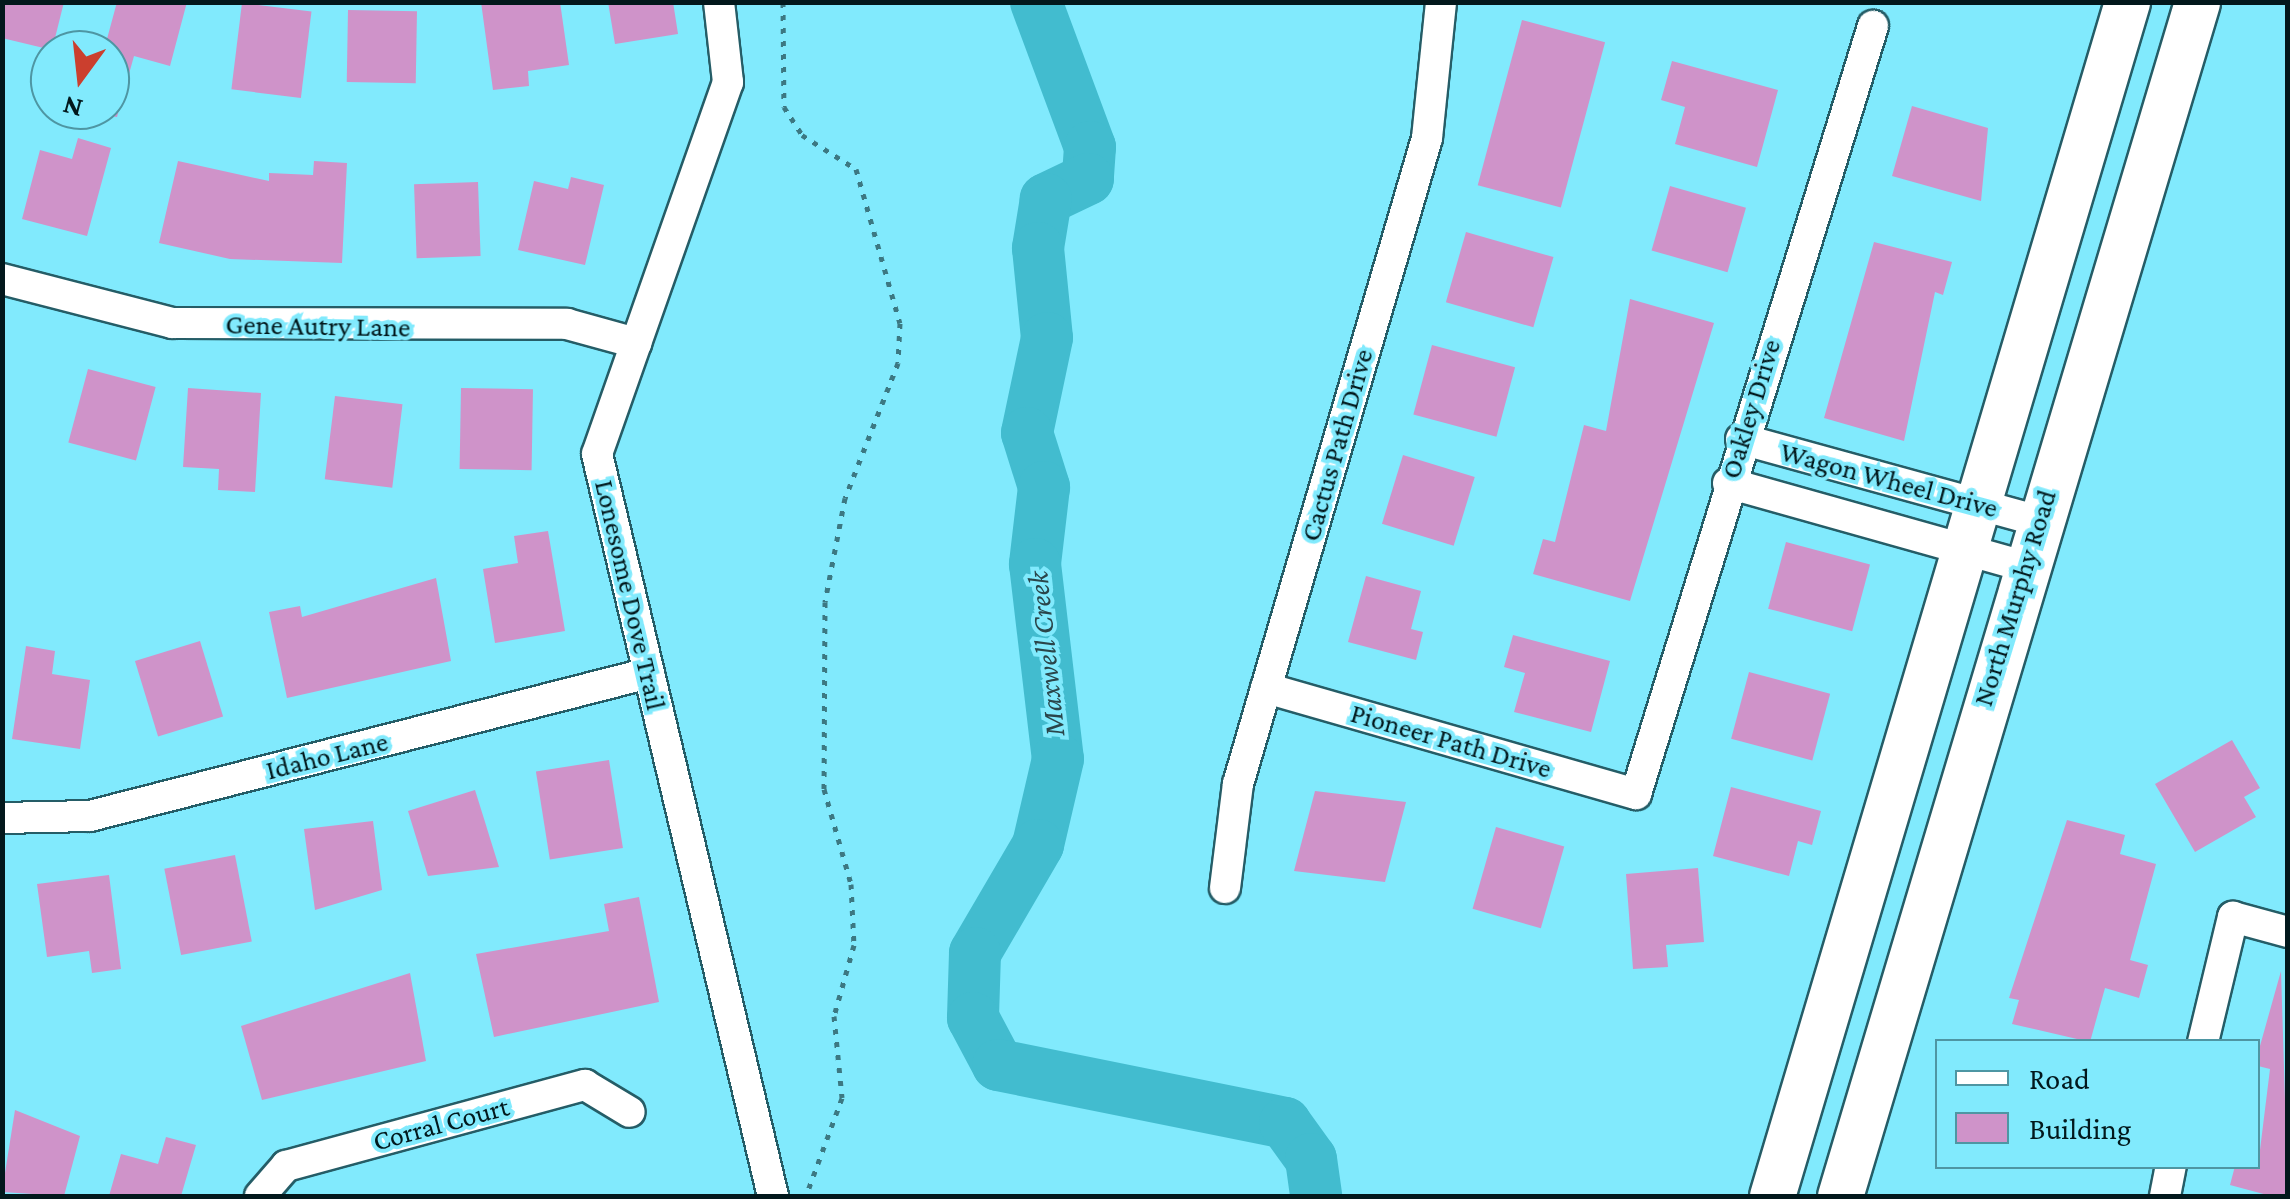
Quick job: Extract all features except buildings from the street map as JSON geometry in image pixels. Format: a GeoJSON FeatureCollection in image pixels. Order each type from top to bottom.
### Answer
{"type":"FeatureCollection","features":[{"type":"Feature","properties":{"kind":"main road"},"geometry":{"type":"LineString","coordinates":[[1772,1196],[1972,502],[2126,2]]}},
{"type":"Feature","properties":{"kind":"main road","name":"North Murphy Road"},"geometry":{"type":"LineString","coordinates":[[1840,1196],[2023,566],[2197,2]]}},
{"type":"Feature","properties":{"kind":"street","name":"Lonesome Dove Trail"},"geometry":{"type":"LineString","coordinates":[[720,2],[728,82],[597,454],[773,1196]]}},
{"type":"Feature","properties":{"kind":"street","name":"Cactus Path Drive"},"geometry":{"type":"LineString","coordinates":[[1225,888],[1238,784],[1426,138],[1441,2]]}},
{"type":"Feature","properties":{"kind":"street","name":"Oakley Drive"},"geometry":{"type":"LineString","coordinates":[[1636,794],[1741,439],[1873,26]]}},
{"type":"Feature","properties":{"kind":"street","name":"Gene Autry Lane"},"geometry":{"type":"LineString","coordinates":[[2,279],[172,322],[567,324],[636,343]]}},
{"type":"Feature","properties":{"kind":"street","name":"Wagon Wheel Drive"},"geometry":{"type":"LineString","coordinates":[[1741,439],[2038,521]]}},
{"type":"Feature","properties":{"kind":"street","name":"Wagon Wheel Drive"},"geometry":{"type":"LineString","coordinates":[[1728,484],[2023,566]]}},
{"type":"Feature","properties":{"kind":"street","name":"Idaho Lane"},"geometry":{"type":"LineString","coordinates":[[2,818],[90,816],[648,674]]}},
{"type":"Feature","properties":{"kind":"street","name":"Pioneer Path Drive"},"geometry":{"type":"LineString","coordinates":[[1266,688],[1636,794]]}},
{"type":"Feature","properties":{"kind":"street"},"geometry":{"type":"LineString","coordinates":[[2203,1039],[2233,917],[2288,932]]}},
{"type":"Feature","properties":{"kind":"street","name":"Corral Court"},"geometry":{"type":"LineString","coordinates":[[260,1196],[286,1166],[585,1085],[630,1112]]}},
{"type":"Feature","properties":{"kind":"street"},"geometry":{"type":"LineString","coordinates":[[2165,1196],[2170,1169]]}},
{"type":"Feature","properties":{"kind":"path"},"geometry":{"type":"LineString","coordinates":[[783,2],[784,108],[802,135],[856,169],[900,323],[898,364],[845,498],[825,602],[824,790],[851,884],[854,944],[834,1016],[842,1098],[806,1196]]}},
{"type":"Feature","properties":{"kind":"waterway","name":"Maxwell Creek"},"geometry":{"type":"LineString","coordinates":[[1036,2],[1090,147],[1088,179],[1046,199],[1038,248],[1047,338],[1027,433],[1044,487],[1035,564],[1058,759],[1038,845],[975,953],[973,1018],[998,1065],[1285,1123],[1311,1159],[1316,1196]]}}]}
